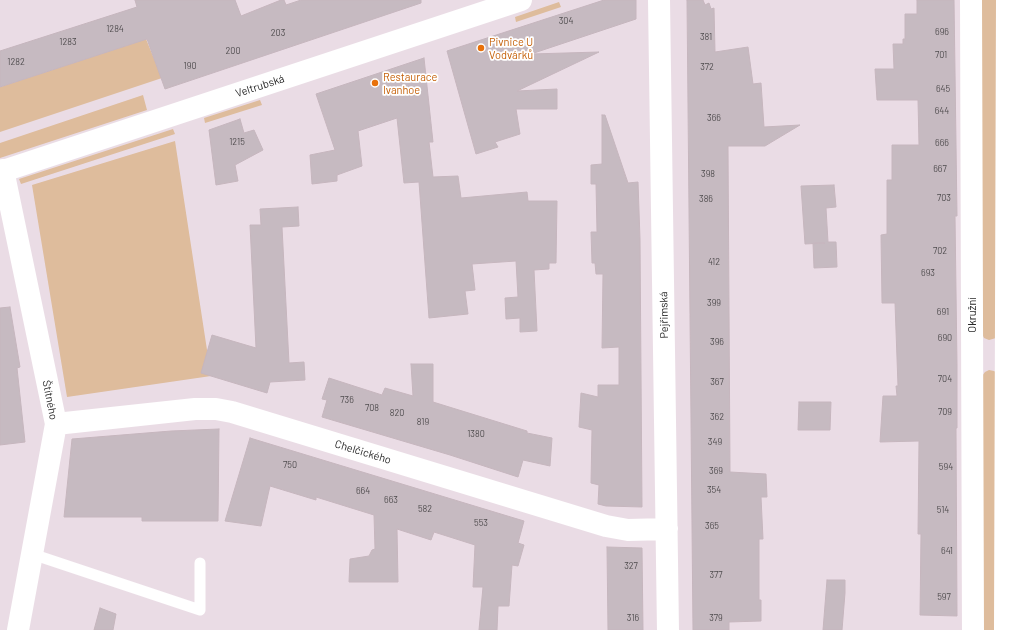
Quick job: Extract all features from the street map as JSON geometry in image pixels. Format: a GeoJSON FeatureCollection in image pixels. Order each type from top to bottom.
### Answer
{"type":"FeatureCollection","features":[{"type":"Feature","properties":{"kind":"street","name":"Veltrubská"},"geometry":{"type":"LineString","coordinates":[[2,171],[521,0]]}},
{"type":"Feature","properties":{"kind":"street","name":"Pejřimská"},"geometry":{"type":"LineString","coordinates":[[659,0],[668,630]]}},
{"type":"Feature","properties":{"kind":"street","name":"Okružní"},"geometry":{"type":"LineString","coordinates":[[971,0],[973,630]]}},
{"type":"Feature","properties":{"kind":"street"},"geometry":{"type":"LineString","coordinates":[[1005,630],[1011,353],[1007,0]]}},
{"type":"Feature","properties":{"kind":"street","name":"Štítného"},"geometry":{"type":"LineString","coordinates":[[2,171],[56,424],[18,630]]}},
{"type":"Feature","properties":{"kind":"street"},"geometry":{"type":"LineString","coordinates":[[972,355],[1011,353]]}},
{"type":"Feature","properties":{"kind":"street","name":"Chelčického"},"geometry":{"type":"LineString","coordinates":[[56,424],[195,409],[216,409],[232,412],[606,526],[628,530],[667,529]]}},
{"type":"Feature","properties":{"kind":"lane"},"geometry":{"type":"LineString","coordinates":[[32,554],[200,610],[200,562]]}},
{"type":"Feature","properties":{"kind":"shaded area"},"geometry":{"type":"Polygon","coordinates":[[[980,0],[997,0],[996,338],[989,340],[984,338],[982,334],[980,0]]]}},
{"type":"Feature","properties":{"kind":"shaded area"},"geometry":{"type":"Polygon","coordinates":[[[559,2],[561,7],[516,22],[515,17],[559,2]]]}},
{"type":"Feature","properties":{"kind":"shaded area"},"geometry":{"type":"Polygon","coordinates":[[[146,39],[162,78],[0,132],[0,87],[146,39]]]}},
{"type":"Feature","properties":{"kind":"shaded area"},"geometry":{"type":"Polygon","coordinates":[[[143,95],[147,110],[0,158],[0,143],[143,95]]]}},
{"type":"Feature","properties":{"kind":"shaded area"},"geometry":{"type":"Polygon","coordinates":[[[260,100],[262,105],[205,123],[204,118],[260,100]]]}},
{"type":"Feature","properties":{"kind":"shaded area"},"geometry":{"type":"Polygon","coordinates":[[[173,129],[175,134],[21,184],[19,179],[173,129]]]}},
{"type":"Feature","properties":{"kind":"shaded area"},"geometry":{"type":"Polygon","coordinates":[[[175,141],[211,376],[67,397],[32,185],[175,141]]]}},
{"type":"Feature","properties":{"kind":"shaded area"},"geometry":{"type":"Polygon","coordinates":[[[989,370],[997,373],[999,630],[983,630],[982,376],[989,370]]]}},
{"type":"Feature","properties":{"kind":"building"},"geometry":{"type":"Polygon","coordinates":[[[135,0],[235,0],[241,16],[281,0],[284,0],[286,5],[301,0],[421,0],[421,3],[165,89],[147,39],[0,87],[0,51],[137,7],[135,0]]]}},
{"type":"Feature","properties":{"kind":"building"},"geometry":{"type":"Polygon","coordinates":[[[604,0],[636,0],[636,19],[531,54],[599,52],[517,91],[557,89],[557,109],[516,109],[520,134],[495,142],[498,147],[476,154],[447,51],[604,0]]]}},
{"type":"Feature","properties":{"kind":"building"},"geometry":{"type":"Polygon","coordinates":[[[687,0],[703,0],[705,5],[709,3],[711,9],[714,8],[715,52],[748,47],[753,84],[761,83],[764,127],[800,125],[765,146],[728,146],[730,472],[766,474],[767,497],[761,497],[763,539],[759,539],[759,600],[761,600],[761,621],[729,622],[729,630],[693,630],[687,0]]]}},
{"type":"Feature","properties":{"kind":"building"},"geometry":{"type":"Polygon","coordinates":[[[917,0],[954,0],[957,216],[955,216],[957,365],[957,616],[920,615],[921,534],[918,534],[919,441],[880,442],[883,396],[897,396],[896,386],[898,386],[895,303],[882,303],[881,235],[887,234],[887,180],[892,180],[892,145],[919,145],[918,100],[877,100],[875,69],[894,69],[893,44],[903,44],[903,39],[905,39],[905,14],[917,14],[917,0]]]}},
{"type":"Feature","properties":{"kind":"building"},"geometry":{"type":"Polygon","coordinates":[[[424,58],[433,142],[429,142],[433,177],[458,176],[461,198],[527,192],[528,201],[557,201],[556,263],[549,263],[549,269],[534,270],[537,331],[520,332],[520,318],[506,319],[505,298],[518,297],[516,261],[472,264],[475,290],[465,291],[468,314],[429,318],[419,182],[404,183],[397,118],[358,131],[362,166],[337,175],[337,181],[312,184],[310,155],[335,150],[316,94],[424,58]]]}},
{"type":"Feature","properties":{"kind":"building"},"geometry":{"type":"Polygon","coordinates":[[[602,115],[605,115],[628,183],[638,182],[640,239],[642,507],[606,506],[598,504],[599,485],[591,483],[592,430],[579,427],[581,393],[598,397],[598,385],[619,385],[619,347],[602,348],[603,274],[596,274],[595,263],[592,263],[591,232],[597,232],[596,184],[591,184],[591,165],[602,164],[602,115]]]}},
{"type":"Feature","properties":{"kind":"building"},"geometry":{"type":"Polygon","coordinates":[[[240,119],[244,133],[254,130],[263,150],[235,165],[238,181],[216,185],[209,130],[240,119]]]}},
{"type":"Feature","properties":{"kind":"building"},"geometry":{"type":"Polygon","coordinates":[[[834,185],[836,207],[826,208],[828,242],[836,242],[837,267],[814,268],[813,244],[805,244],[801,186],[834,185]]]}},
{"type":"Feature","properties":{"kind":"building"},"geometry":{"type":"Polygon","coordinates":[[[298,207],[299,226],[282,227],[289,363],[304,362],[305,380],[270,382],[267,393],[201,373],[212,335],[256,348],[250,225],[261,225],[260,209],[298,207]]]}},
{"type":"Feature","properties":{"kind":"building"},"geometry":{"type":"Polygon","coordinates":[[[10,307],[20,367],[17,368],[25,442],[0,445],[0,308],[10,307]]]}},
{"type":"Feature","properties":{"kind":"building"},"geometry":{"type":"Polygon","coordinates":[[[411,364],[433,364],[433,402],[527,431],[527,433],[552,438],[550,466],[523,460],[518,477],[322,417],[327,400],[322,399],[329,378],[382,395],[385,388],[413,396],[411,364]]]}},
{"type":"Feature","properties":{"kind":"building"},"geometry":{"type":"Polygon","coordinates":[[[799,402],[831,402],[830,430],[798,430],[799,402]]]}},
{"type":"Feature","properties":{"kind":"building"},"geometry":{"type":"Polygon","coordinates":[[[219,429],[218,521],[142,521],[142,517],[64,517],[72,439],[171,431],[219,429]]]}},
{"type":"Feature","properties":{"kind":"building"},"geometry":{"type":"Polygon","coordinates":[[[250,438],[524,521],[518,543],[524,545],[518,566],[512,565],[509,606],[498,606],[497,630],[479,630],[483,587],[473,587],[475,545],[434,532],[431,540],[397,529],[398,582],[349,582],[350,559],[369,556],[372,550],[375,549],[374,515],[316,497],[316,500],[270,486],[261,526],[225,521],[250,438]]]}},
{"type":"Feature","properties":{"kind":"building"},"geometry":{"type":"Polygon","coordinates":[[[607,547],[642,548],[643,630],[608,630],[607,547]]]}},
{"type":"Feature","properties":{"kind":"building"},"geometry":{"type":"Polygon","coordinates":[[[827,580],[845,580],[842,630],[823,630],[827,580]]]}},
{"type":"Feature","properties":{"kind":"building"},"geometry":{"type":"Polygon","coordinates":[[[100,608],[116,614],[113,630],[94,630],[100,608]]]}},
{"type":"Feature","properties":{"kind":"place","name":"Pivnice U Vodvárků"},"geometry":{"type":"Point","coordinates":[481,48]}},
{"type":"Feature","properties":{"kind":"place","name":"Restaurace Ivanhoe"},"geometry":{"type":"Point","coordinates":[375,83]}}]}
